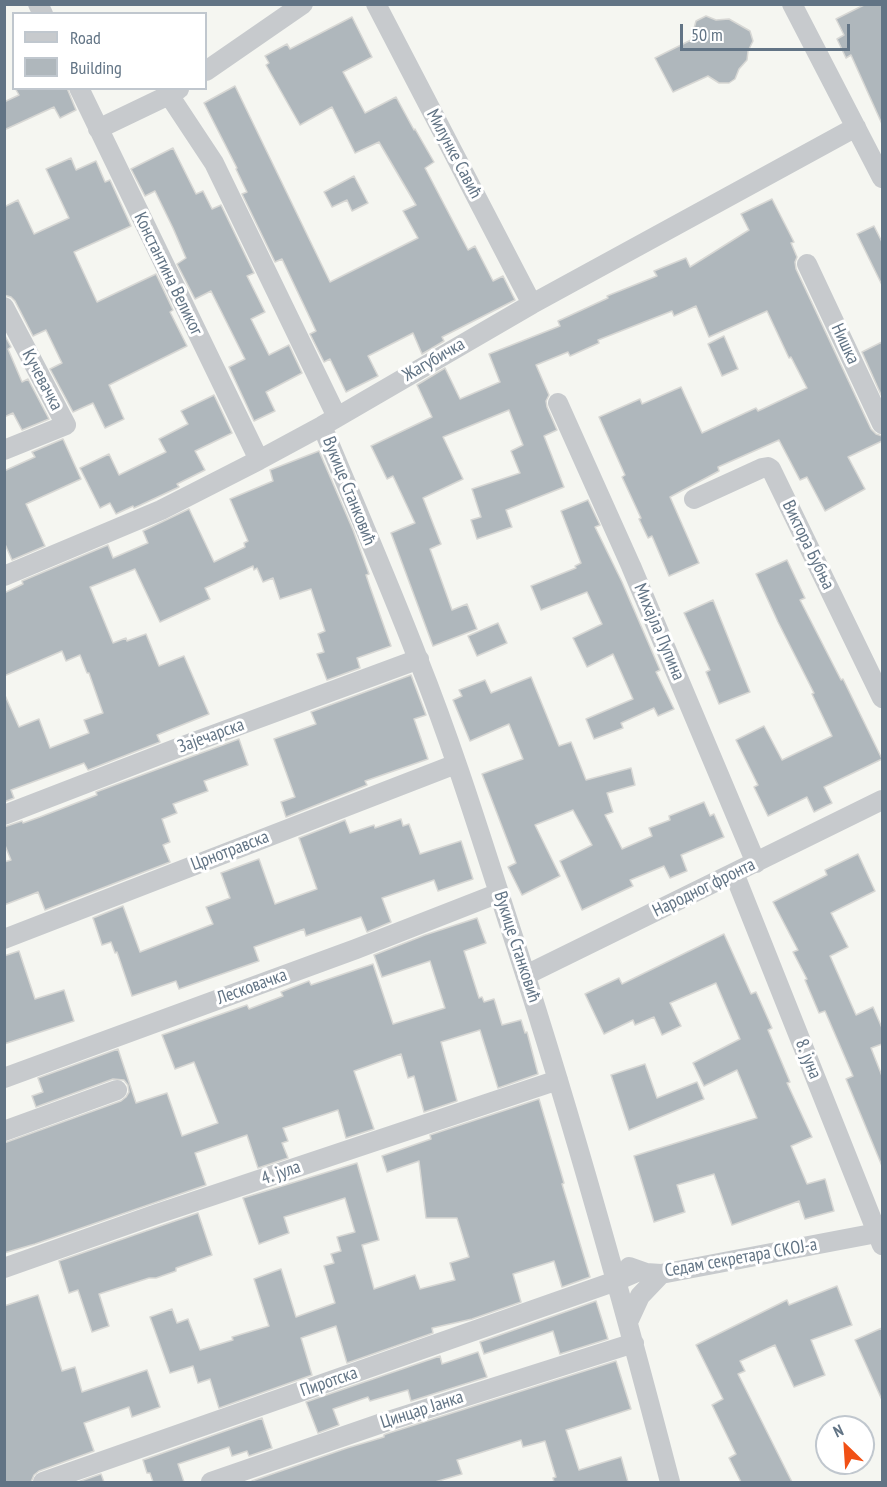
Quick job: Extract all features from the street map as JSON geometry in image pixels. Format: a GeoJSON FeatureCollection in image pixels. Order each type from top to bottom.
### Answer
{"type":"FeatureCollection","features":[{"type":"Feature","properties":{"kind":"street"},"geometry":{"type":"LineString","coordinates":[[207,70],[303,4]]}},
{"type":"Feature","properties":{"kind":"street","name":"Милунке Савић"},"geometry":{"type":"LineString","coordinates":[[376,4],[532,303]]}},
{"type":"Feature","properties":{"kind":"street"},"geometry":{"type":"LineString","coordinates":[[792,4],[856,127],[875,145],[882,178]]}},
{"type":"Feature","properties":{"kind":"street","name":"Константина Великог"},"geometry":{"type":"LineString","coordinates":[[80,90],[259,460]]}},
{"type":"Feature","properties":{"kind":"street"},"geometry":{"type":"LineString","coordinates":[[98,129],[174,92]]}},
{"type":"Feature","properties":{"kind":"street","name":"Вукице Станковић"},"geometry":{"type":"LineString","coordinates":[[174,92],[214,163],[329,421],[419,659],[526,975],[607,1247],[670,1482]]}},
{"type":"Feature","properties":{"kind":"street","name":"Жагубичка"},"geometry":{"type":"LineString","coordinates":[[4,576],[161,510],[259,460],[532,303],[856,127]]}},
{"type":"Feature","properties":{"kind":"street","name":"Нишка"},"geometry":{"type":"LineString","coordinates":[[807,264],[882,424]]}},
{"type":"Feature","properties":{"kind":"street","name":"Кучевачка"},"geometry":{"type":"LineString","coordinates":[[4,307],[66,425],[4,450]]}},
{"type":"Feature","properties":{"kind":"street","name":"Михајла Пупина"},"geometry":{"type":"LineString","coordinates":[[558,403],[631,566],[756,863]]}},
{"type":"Feature","properties":{"kind":"street","name":"Виктора Бубња"},"geometry":{"type":"LineString","coordinates":[[694,499],[762,468],[768,467],[771,470],[882,698]]}},
{"type":"Feature","properties":{"kind":"street","name":"Зајечарска"},"geometry":{"type":"LineString","coordinates":[[4,815],[419,659]]}},
{"type":"Feature","properties":{"kind":"street","name":"Црнотравска"},"geometry":{"type":"LineString","coordinates":[[4,939],[456,764]]}},
{"type":"Feature","properties":{"kind":"street","name":"Народног фронта"},"geometry":{"type":"LineString","coordinates":[[526,975],[882,800]]}},
{"type":"Feature","properties":{"kind":"street","name":"8. јуна"},"geometry":{"type":"LineString","coordinates":[[734,873],[881,1236]]}},
{"type":"Feature","properties":{"kind":"street","name":"Лесковачка"},"geometry":{"type":"LineString","coordinates":[[4,1078],[356,949],[499,893]]}},
{"type":"Feature","properties":{"kind":"street","name":"4. јула"},"geometry":{"type":"LineString","coordinates":[[4,1268],[169,1210],[558,1080]]}},
{"type":"Feature","properties":{"kind":"street"},"geometry":{"type":"LineString","coordinates":[[4,1131],[117,1090]]}},
{"type":"Feature","properties":{"kind":"street","name":"Седам секретара СКОЈ-а"},"geometry":{"type":"LineString","coordinates":[[607,1247],[619,1259],[639,1271],[661,1274],[881,1236]]}},
{"type":"Feature","properties":{"kind":"street","name":"Пиротска"},"geometry":{"type":"LineString","coordinates":[[43,1482],[639,1271]]}},
{"type":"Feature","properties":{"kind":"street"},"geometry":{"type":"LineString","coordinates":[[628,1322],[640,1296],[661,1274]]}},
{"type":"Feature","properties":{"kind":"street","name":"Цинцар Јанка"},"geometry":{"type":"LineString","coordinates":[[211,1482],[382,1423],[634,1343]]}},
{"type":"Feature","properties":{"kind":"building"},"geometry":{"type":"Polygon","coordinates":[[[866,4],[882,4],[882,124],[851,55],[846,58],[837,39],[844,35],[836,19],[866,4]]]}},
{"type":"Feature","properties":{"kind":"building"},"geometry":{"type":"Polygon","coordinates":[[[706,16],[716,20],[729,19],[750,31],[753,41],[747,60],[739,69],[735,79],[729,83],[719,83],[708,76],[673,92],[655,58],[691,40],[696,21],[706,16]]]}},
{"type":"Feature","properties":{"kind":"building"},"geometry":{"type":"Polygon","coordinates":[[[352,17],[372,57],[343,72],[365,113],[396,97],[434,162],[425,168],[468,250],[475,246],[493,281],[503,276],[515,300],[442,337],[444,341],[422,354],[413,333],[368,356],[378,376],[346,392],[330,359],[324,362],[310,334],[316,331],[282,259],[275,262],[242,194],[247,192],[237,168],[204,103],[235,86],[330,282],[418,238],[403,211],[416,205],[379,142],[355,153],[332,107],[300,125],[266,65],[269,63],[265,56],[287,44],[290,49],[352,17]]]}},
{"type":"Feature","properties":{"kind":"building"},"geometry":{"type":"Polygon","coordinates":[[[16,90],[68,90],[76,110],[60,118],[54,107],[4,130],[4,102],[19,95],[16,90]]]}},
{"type":"Feature","properties":{"kind":"building"},"geometry":{"type":"Polygon","coordinates":[[[173,148],[196,194],[203,191],[212,209],[221,205],[254,273],[247,276],[265,312],[251,319],[269,355],[289,345],[302,373],[266,392],[275,411],[254,421],[229,367],[245,359],[211,291],[195,299],[177,264],[186,258],[155,191],[145,196],[131,169],[173,148]]]}},
{"type":"Feature","properties":{"kind":"building"},"geometry":{"type":"Polygon","coordinates":[[[71,158],[76,170],[96,161],[105,182],[110,180],[131,226],[74,252],[97,302],[156,274],[173,310],[170,312],[187,346],[109,385],[124,419],[105,428],[93,403],[73,412],[50,369],[62,363],[46,330],[33,336],[15,301],[4,295],[4,207],[18,200],[34,234],[69,218],[46,169],[71,158]]]}},
{"type":"Feature","properties":{"kind":"building"},"geometry":{"type":"Polygon","coordinates":[[[354,176],[368,203],[352,211],[347,200],[332,207],[324,192],[354,176]]]}},
{"type":"Feature","properties":{"kind":"building"},"geometry":{"type":"Polygon","coordinates":[[[772,199],[794,242],[791,243],[797,257],[796,269],[871,429],[882,436],[882,441],[848,457],[865,489],[825,511],[807,477],[800,480],[779,440],[718,467],[719,471],[670,497],[699,563],[669,576],[652,536],[648,538],[639,519],[641,518],[622,477],[625,475],[599,417],[640,399],[642,404],[681,387],[702,433],[756,408],[758,411],[807,388],[791,357],[789,358],[767,311],[709,337],[696,306],[674,316],[672,311],[598,340],[599,343],[570,356],[568,352],[536,365],[549,395],[546,401],[547,407],[557,430],[544,436],[564,487],[506,510],[512,527],[477,539],[471,520],[481,517],[472,489],[520,473],[511,451],[523,445],[509,410],[443,437],[463,479],[423,498],[441,544],[430,549],[452,610],[467,604],[477,629],[433,646],[391,533],[415,523],[393,476],[387,479],[371,446],[432,417],[417,385],[445,368],[460,399],[500,382],[489,354],[560,326],[558,321],[608,298],[607,296],[657,276],[654,271],[686,258],[690,267],[749,230],[741,214],[772,199]]]}},
{"type":"Feature","properties":{"kind":"building"},"geometry":{"type":"Polygon","coordinates":[[[874,226],[882,242],[882,285],[857,234],[874,226]]]}},
{"type":"Feature","properties":{"kind":"building"},"geometry":{"type":"Polygon","coordinates":[[[4,334],[11,347],[8,349],[22,382],[28,379],[49,419],[22,430],[13,413],[4,417],[4,334]]]}},
{"type":"Feature","properties":{"kind":"building"},"geometry":{"type":"Polygon","coordinates":[[[724,336],[738,369],[722,376],[708,344],[724,336]]]}},
{"type":"Feature","properties":{"kind":"building"},"geometry":{"type":"Polygon","coordinates":[[[882,342],[882,397],[862,352],[882,342]]]}},
{"type":"Feature","properties":{"kind":"building"},"geometry":{"type":"Polygon","coordinates":[[[214,395],[232,433],[195,451],[205,470],[177,484],[179,487],[134,508],[133,506],[116,514],[110,503],[100,508],[80,468],[109,454],[119,475],[166,452],[159,439],[188,424],[181,411],[214,395]]]}},
{"type":"Feature","properties":{"kind":"building"},"geometry":{"type":"Polygon","coordinates":[[[63,439],[81,479],[26,504],[45,546],[12,560],[4,542],[4,471],[35,457],[32,452],[63,439]]]}},
{"type":"Feature","properties":{"kind":"building"},"geometry":{"type":"Polygon","coordinates":[[[319,451],[353,530],[391,646],[357,658],[360,668],[327,680],[317,654],[324,652],[318,634],[325,631],[311,589],[280,599],[273,578],[263,582],[257,568],[254,570],[253,566],[205,588],[210,599],[160,622],[135,569],[90,587],[113,643],[146,634],[159,666],[184,656],[209,714],[157,735],[160,742],[88,770],[84,763],[11,790],[14,798],[4,802],[4,693],[19,727],[39,719],[50,748],[89,733],[84,720],[103,713],[80,655],[66,661],[62,651],[4,676],[4,593],[23,584],[22,581],[108,545],[113,558],[148,543],[143,531],[189,509],[214,562],[245,547],[244,543],[248,541],[230,499],[273,481],[270,470],[319,451]]]}},
{"type":"Feature","properties":{"kind":"building"},"geometry":{"type":"Polygon","coordinates":[[[588,500],[600,525],[595,527],[622,582],[660,670],[656,672],[674,709],[658,716],[654,708],[621,723],[623,728],[594,739],[586,719],[633,699],[613,654],[587,667],[573,638],[602,624],[587,592],[541,610],[531,586],[576,568],[575,566],[581,563],[561,511],[588,500]]]}},
{"type":"Feature","properties":{"kind":"building"},"geometry":{"type":"Polygon","coordinates":[[[787,560],[805,598],[800,600],[841,680],[843,679],[882,759],[824,787],[832,803],[814,812],[807,797],[768,816],[754,787],[758,785],[736,740],[764,726],[782,760],[832,736],[812,694],[814,693],[756,574],[787,560]]]}},
{"type":"Feature","properties":{"kind":"building"},"geometry":{"type":"Polygon","coordinates":[[[713,600],[750,692],[719,704],[706,672],[710,670],[684,613],[713,600]]]}},
{"type":"Feature","properties":{"kind":"building"},"geometry":{"type":"Polygon","coordinates":[[[498,623],[507,643],[477,656],[468,636],[498,623]]]}},
{"type":"Feature","properties":{"kind":"building"},"geometry":{"type":"Polygon","coordinates":[[[411,675],[426,715],[414,719],[428,759],[365,781],[367,785],[286,817],[281,802],[295,797],[274,739],[316,724],[311,712],[411,675]]]}},
{"type":"Feature","properties":{"kind":"building"},"geometry":{"type":"Polygon","coordinates":[[[531,677],[559,746],[571,742],[586,780],[631,768],[635,785],[607,793],[613,812],[605,815],[622,849],[652,836],[649,828],[670,820],[669,816],[704,802],[710,816],[714,814],[724,837],[681,855],[687,871],[670,878],[664,866],[630,880],[633,886],[582,910],[560,861],[592,845],[573,810],[535,825],[560,876],[522,895],[508,867],[516,863],[482,774],[523,759],[509,724],[470,741],[453,700],[462,696],[459,690],[485,680],[491,693],[531,677]]]}},
{"type":"Feature","properties":{"kind":"building"},"geometry":{"type":"Polygon","coordinates":[[[239,739],[248,765],[204,781],[208,791],[173,804],[177,813],[162,819],[170,842],[163,845],[170,862],[45,910],[38,892],[4,905],[4,862],[11,860],[4,843],[4,827],[40,817],[97,795],[96,792],[239,739]]]}},
{"type":"Feature","properties":{"kind":"building"},"geometry":{"type":"Polygon","coordinates":[[[401,819],[403,826],[409,824],[420,854],[461,841],[473,879],[438,891],[434,880],[382,898],[391,922],[367,932],[361,917],[306,936],[304,929],[254,947],[259,961],[179,989],[176,981],[132,996],[117,952],[115,953],[111,942],[102,945],[93,918],[123,906],[140,952],[213,924],[206,907],[230,898],[221,873],[259,859],[275,904],[317,889],[299,838],[345,820],[350,833],[401,819]]]}},
{"type":"Feature","properties":{"kind":"building"},"geometry":{"type":"Polygon","coordinates":[[[858,854],[875,891],[831,913],[848,947],[830,956],[856,1015],[873,1007],[882,1028],[882,1044],[871,1048],[882,1076],[882,1166],[846,1079],[853,1076],[825,1011],[819,1013],[805,980],[807,979],[793,952],[798,950],[773,902],[827,875],[825,870],[858,854]]]}},
{"type":"Feature","properties":{"kind":"building"},"geometry":{"type":"Polygon","coordinates":[[[477,918],[486,943],[464,951],[479,998],[482,997],[484,1002],[494,999],[502,1025],[521,1020],[525,1033],[527,1032],[538,1074],[498,1088],[480,1030],[441,1042],[457,1101],[424,1112],[414,1076],[408,1078],[401,1054],[354,1071],[374,1129],[346,1138],[338,1110],[283,1128],[288,1141],[282,1143],[288,1158],[258,1168],[247,1135],[195,1153],[206,1185],[4,1253],[4,1143],[121,1101],[129,1092],[124,1080],[113,1079],[36,1107],[32,1096],[43,1092],[38,1078],[118,1049],[136,1103],[167,1093],[182,1136],[218,1123],[194,1062],[175,1069],[162,1035],[247,1005],[249,1009],[283,996],[281,992],[309,981],[311,985],[373,964],[393,1024],[445,1008],[430,961],[382,977],[374,955],[477,918]]]}},
{"type":"Feature","properties":{"kind":"building"},"geometry":{"type":"Polygon","coordinates":[[[724,934],[751,994],[756,992],[772,1028],[768,1030],[790,1082],[787,1083],[812,1137],[791,1146],[807,1184],[825,1179],[834,1211],[805,1219],[799,1201],[732,1225],[714,1174],[677,1185],[685,1212],[654,1222],[634,1156],[757,1118],[737,1070],[704,1086],[693,1063],[740,1039],[716,983],[670,1003],[681,1026],[662,1035],[654,1017],[635,1025],[633,1020],[604,1034],[585,994],[619,978],[622,984],[724,934]]]}},
{"type":"Feature","properties":{"kind":"building"},"geometry":{"type":"Polygon","coordinates":[[[19,951],[35,999],[64,990],[74,1021],[4,1044],[4,956],[19,951]]]}},
{"type":"Feature","properties":{"kind":"building"},"geometry":{"type":"Polygon","coordinates":[[[645,1064],[657,1098],[697,1082],[704,1099],[629,1130],[611,1075],[645,1064]]]}},
{"type":"Feature","properties":{"kind":"building"},"geometry":{"type":"Polygon","coordinates":[[[539,1099],[590,1277],[562,1287],[554,1261],[513,1274],[521,1302],[472,1319],[432,1328],[433,1333],[347,1363],[336,1326],[301,1338],[312,1375],[219,1408],[210,1379],[198,1383],[193,1366],[170,1373],[150,1317],[172,1309],[177,1323],[188,1319],[200,1350],[233,1340],[232,1337],[269,1326],[254,1279],[281,1269],[296,1317],[335,1303],[324,1266],[334,1263],[331,1254],[341,1251],[337,1237],[355,1232],[345,1198],[284,1217],[289,1233],[259,1244],[243,1198],[357,1163],[379,1240],[362,1245],[374,1289],[415,1275],[420,1289],[455,1280],[450,1263],[469,1257],[457,1218],[426,1218],[419,1161],[387,1172],[382,1156],[431,1139],[430,1135],[539,1099]]]}},
{"type":"Feature","properties":{"kind":"building"},"geometry":{"type":"Polygon","coordinates":[[[198,1213],[212,1255],[156,1278],[149,1278],[99,1294],[109,1326],[92,1332],[78,1290],[69,1293],[59,1261],[198,1213]]]}},
{"type":"Feature","properties":{"kind":"building"},"geometry":{"type":"Polygon","coordinates":[[[837,1286],[852,1325],[811,1340],[825,1375],[794,1387],[775,1345],[740,1361],[745,1371],[738,1374],[792,1482],[741,1482],[729,1458],[736,1454],[712,1405],[723,1399],[696,1345],[787,1300],[789,1305],[837,1286]]]}},
{"type":"Feature","properties":{"kind":"building"},"geometry":{"type":"Polygon","coordinates":[[[38,1295],[62,1371],[75,1367],[82,1392],[147,1370],[160,1407],[132,1417],[129,1407],[84,1423],[94,1451],[39,1471],[31,1482],[4,1482],[4,1306],[38,1295]]]}},
{"type":"Feature","properties":{"kind":"building"},"geometry":{"type":"Polygon","coordinates":[[[596,1301],[608,1339],[560,1354],[553,1331],[484,1354],[480,1342],[596,1301]]]}},
{"type":"Feature","properties":{"kind":"building"},"geometry":{"type":"Polygon","coordinates":[[[882,1328],[882,1400],[855,1340],[882,1328]]]}},
{"type":"Feature","properties":{"kind":"building"},"geometry":{"type":"Polygon","coordinates":[[[478,1352],[487,1377],[411,1401],[408,1390],[370,1401],[368,1397],[333,1409],[339,1425],[318,1433],[306,1402],[440,1356],[442,1364],[478,1352]]]}},
{"type":"Feature","properties":{"kind":"building"},"geometry":{"type":"Polygon","coordinates":[[[616,1361],[631,1409],[566,1430],[579,1470],[621,1457],[628,1482],[554,1482],[553,1478],[556,1477],[545,1441],[523,1447],[521,1440],[457,1460],[462,1474],[435,1482],[252,1482],[384,1437],[386,1434],[616,1361]]]}},
{"type":"Feature","properties":{"kind":"building"},"geometry":{"type":"Polygon","coordinates":[[[262,1418],[272,1448],[249,1456],[247,1451],[232,1456],[229,1447],[178,1464],[184,1482],[153,1482],[150,1473],[147,1473],[143,1460],[262,1418]]]}},
{"type":"Feature","properties":{"kind":"building"},"geometry":{"type":"Polygon","coordinates":[[[101,1474],[104,1482],[78,1482],[101,1474]]]}}]}
